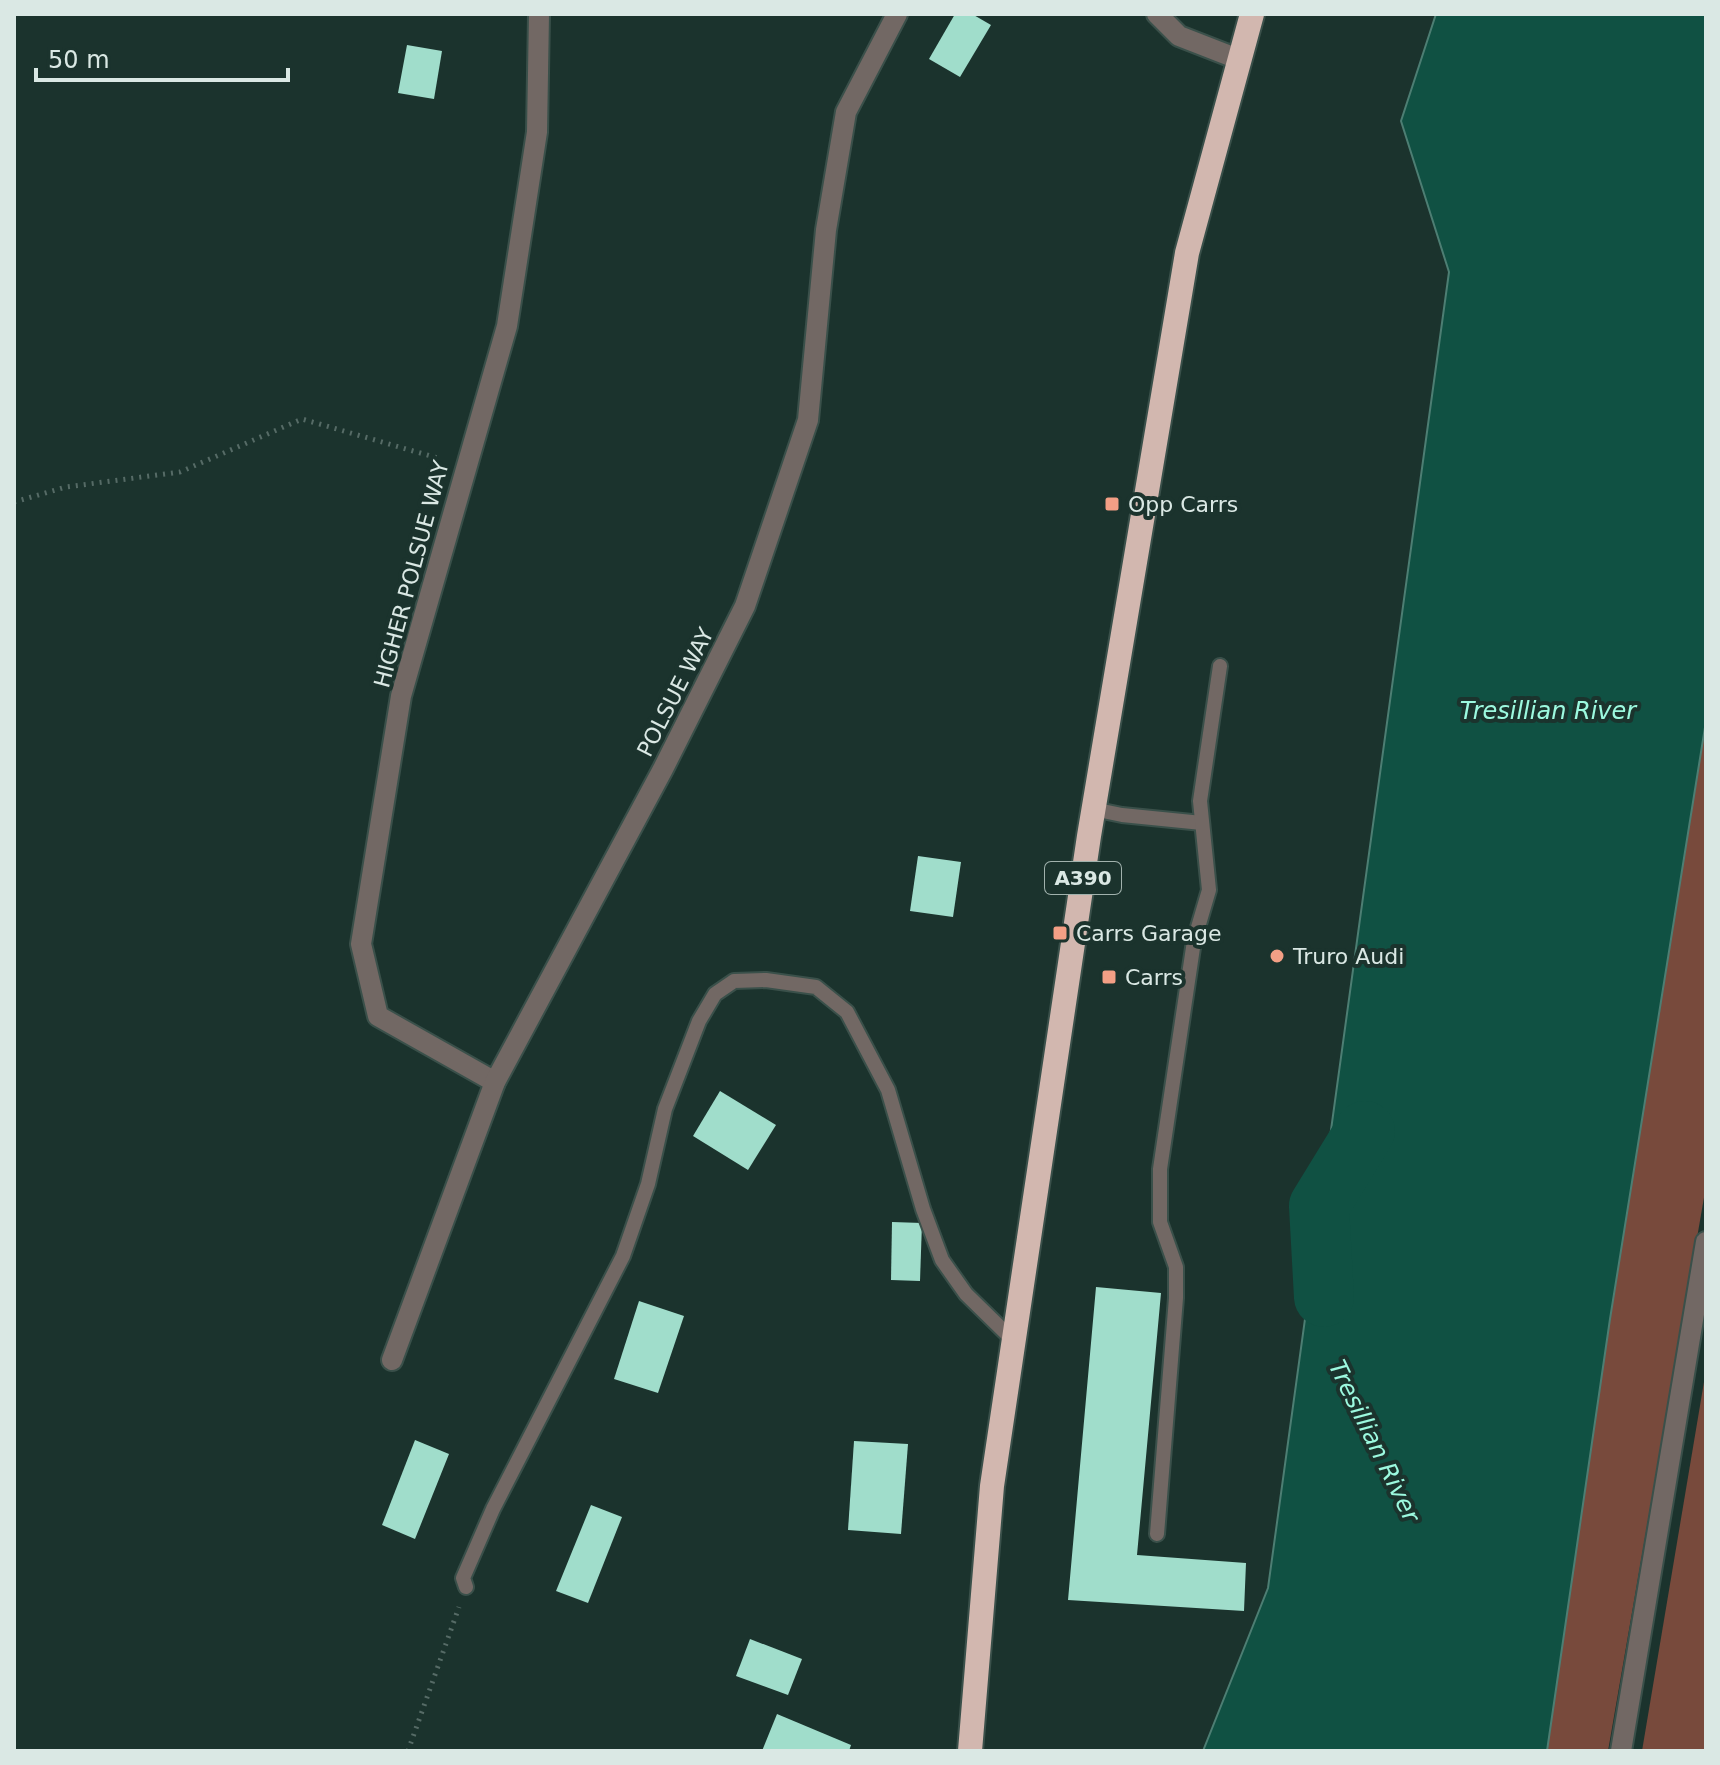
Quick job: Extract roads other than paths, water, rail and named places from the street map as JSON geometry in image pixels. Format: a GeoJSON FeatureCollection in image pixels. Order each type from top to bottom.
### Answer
{"type":"FeatureCollection","features":[{"type":"Feature","properties":{"kind":"highway","name":"A390"},"geometry":{"type":"LineString","coordinates":[[970,1751],[992,1486],[1093,809],[1187,253],[1252,14]]}},
{"type":"Feature","properties":{"kind":"street","name":"HIGHER POLSUE WAY"},"geometry":{"type":"LineString","coordinates":[[495,1082],[378,1016],[361,944],[401,696],[507,326],[537,132],[539,14]]}},
{"type":"Feature","properties":{"kind":"street","name":"POLSUE WAY"},"geometry":{"type":"LineString","coordinates":[[392,1360],[495,1082],[663,769],[745,606],[808,420],[826,230],[846,112],[897,14]]}},
{"type":"Feature","properties":{"kind":"street"},"geometry":{"type":"LineString","coordinates":[[1157,14],[1179,36],[1238,59]]}},
{"type":"Feature","properties":{"kind":"street"},"geometry":{"type":"LineString","coordinates":[[1621,1751],[1706,1242]]}},
{"type":"Feature","properties":{"kind":"lane"},"geometry":{"type":"LineString","coordinates":[[1157,1534],[1176,1298],[1176,1267],[1160,1222],[1160,1169],[1194,941],[1209,890],[1200,801],[1220,666]]}},
{"type":"Feature","properties":{"kind":"lane"},"geometry":{"type":"LineString","coordinates":[[1093,809],[1202,823]]}},
{"type":"Feature","properties":{"kind":"lane"},"geometry":{"type":"LineString","coordinates":[[466,1587],[463,1578],[493,1509],[623,1256],[648,1184],[665,1109],[699,1021],[715,994],[734,981],[766,980],[816,987],[847,1012],[888,1090],[923,1209],[942,1260],[966,1294],[1015,1342]]}},
{"type":"Feature","properties":{"kind":"water","name":"Tresillian River"},"geometry":{"type":"Polygon","coordinates":[[[1436,14],[1706,14],[1706,721],[1610,1319],[1547,1751],[1203,1751],[1268,1588],[1449,272],[1401,121],[1436,14]]]}},
{"type":"Feature","properties":{"kind":"waterway","name":"Tresillian River"},"geometry":{"type":"LineString","coordinates":[[1324,1297],[1319,1206],[1365,1131]]}},
{"type":"Feature","properties":{"kind":"place","name":"Opp Carrs"},"geometry":{"type":"Point","coordinates":[1112,504]}},
{"type":"Feature","properties":{"kind":"place","name":"Carrs Garage"},"geometry":{"type":"Point","coordinates":[1060,933]}},
{"type":"Feature","properties":{"kind":"place","name":"Truro Audi"},"geometry":{"type":"Point","coordinates":[1277,956]}},
{"type":"Feature","properties":{"kind":"place","name":"Carrs"},"geometry":{"type":"Point","coordinates":[1109,977]}}]}
